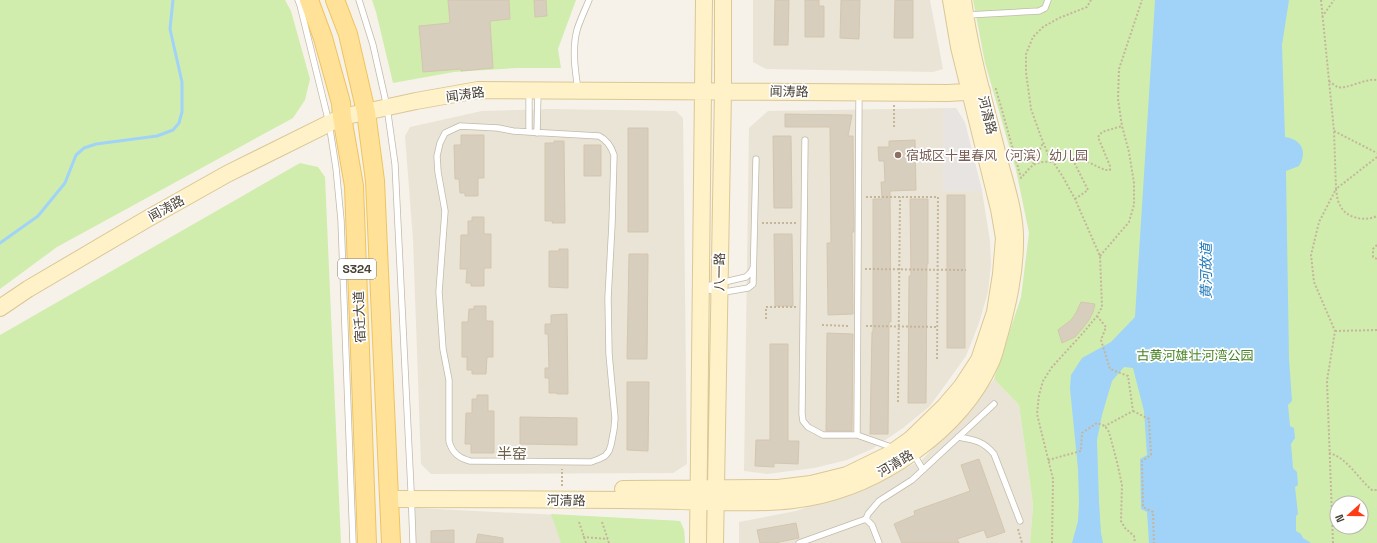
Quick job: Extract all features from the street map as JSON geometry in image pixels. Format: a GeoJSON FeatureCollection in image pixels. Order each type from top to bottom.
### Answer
{"type":"FeatureCollection","features":[{"type":"Feature","properties":{"kind":"main road","name":"宿迁大道"},"geometry":{"type":"LineString","coordinates":[[309,0],[323,38],[341,103],[336,120],[354,186],[367,543]]}},
{"type":"Feature","properties":{"kind":"main road","name":"宿迁大道"},"geometry":{"type":"LineString","coordinates":[[335,0],[348,34],[366,112],[375,181],[391,543]]}},
{"type":"Feature","properties":{"kind":"street","name":"八一路"},"geometry":{"type":"LineString","coordinates":[[698,543],[704,0]]}},
{"type":"Feature","properties":{"kind":"street","name":"八一路"},"geometry":{"type":"LineString","coordinates":[[715,543],[723,91],[723,0]]}},
{"type":"Feature","properties":{"kind":"street","name":"河清路"},"geometry":{"type":"LineString","coordinates":[[715,495],[746,502],[789,501],[823,495],[852,485],[882,472],[901,462],[923,446],[957,414],[980,384],[992,360],[1014,275],[1016,239],[1004,180],[976,92],[959,47],[951,0]]}},
{"type":"Feature","properties":{"kind":"street","name":"河清路"},"geometry":{"type":"LineString","coordinates":[[389,495],[715,495],[811,484],[847,475],[879,459],[911,439],[944,408],[962,386],[979,360],[995,312],[1001,274],[1004,238],[976,92],[964,8]]}},
{"type":"Feature","properties":{"kind":"street","name":"闻涛路"},"geometry":{"type":"LineString","coordinates":[[0,308],[28,289],[147,218],[227,174],[336,120],[387,107],[478,90],[976,92]]}},
{"type":"Feature","properties":{"kind":"street","name":"河清路"},"geometry":{"type":"LineString","coordinates":[[411,495],[562,490],[698,495]]}},
{"type":"Feature","properties":{"kind":"lane"},"geometry":{"type":"LineString","coordinates":[[298,0],[336,120],[336,168],[341,220],[353,543]]}},
{"type":"Feature","properties":{"kind":"lane"},"geometry":{"type":"LineString","coordinates":[[359,0],[373,45],[387,107],[395,164],[413,543]]}},
{"type":"Feature","properties":{"kind":"lane"},"geometry":{"type":"LineString","coordinates":[[578,90],[574,59],[575,42],[577,30],[589,0]]}},
{"type":"Feature","properties":{"kind":"lane"},"geometry":{"type":"LineString","coordinates":[[964,8],[1040,11],[1045,8],[1048,0]]}},
{"type":"Feature","properties":{"kind":"lane"},"geometry":{"type":"LineString","coordinates":[[529,132],[533,90]]}},
{"type":"Feature","properties":{"kind":"lane"},"geometry":{"type":"LineString","coordinates":[[533,90],[537,133]]}},
{"type":"Feature","properties":{"kind":"lane"},"geometry":{"type":"LineString","coordinates":[[857,435],[859,92]]}},
{"type":"Feature","properties":{"kind":"lane"},"geometry":{"type":"LineString","coordinates":[[460,126],[498,128],[537,133],[599,136],[612,148],[614,155],[608,298],[610,376],[615,418],[612,440],[609,451],[605,456],[591,462],[470,461],[462,459],[457,455],[451,449],[449,441],[449,380],[443,342],[440,292],[444,211],[437,156],[440,143],[445,133],[460,126]]}},
{"type":"Feature","properties":{"kind":"lane"},"geometry":{"type":"LineString","coordinates":[[805,140],[803,421],[808,427],[823,435],[857,435],[896,449]]}},
{"type":"Feature","properties":{"kind":"lane"},"geometry":{"type":"LineString","coordinates":[[701,288],[751,286],[754,281],[756,159]]}},
{"type":"Feature","properties":{"kind":"lane"},"geometry":{"type":"LineString","coordinates":[[701,288],[719,288],[746,277],[751,272],[754,264]]}},
{"type":"Feature","properties":{"kind":"lane"},"geometry":{"type":"LineString","coordinates":[[800,543],[866,519],[868,514],[879,501],[912,480],[994,404]]}},
{"type":"Feature","properties":{"kind":"lane"},"geometry":{"type":"LineString","coordinates":[[958,437],[977,441],[986,445],[994,454],[1020,521]]}},
{"type":"Feature","properties":{"kind":"lane"},"geometry":{"type":"LineString","coordinates":[[913,453],[923,470]]}},
{"type":"Feature","properties":{"kind":"lane"},"geometry":{"type":"LineString","coordinates":[[866,519],[872,525],[879,543]]}},
{"type":"Feature","properties":{"kind":"path"},"geometry":{"type":"LineString","coordinates":[[1052,543],[1053,479],[1037,414],[1039,395],[1043,381],[1052,367],[1083,333],[1097,316],[1102,307],[1100,256],[1076,199],[1048,154],[1043,143],[1031,108],[1026,72],[1026,54],[1033,37],[1043,27],[1059,18],[1087,7],[1091,0]]}},
{"type":"Feature","properties":{"kind":"path"},"geometry":{"type":"LineString","coordinates":[[1100,256],[1129,222],[1134,205],[1134,183],[1118,99],[1119,69],[1142,0]]}},
{"type":"Feature","properties":{"kind":"path"},"geometry":{"type":"LineString","coordinates":[[1321,0],[1334,131],[1336,189],[1340,206],[1346,214],[1360,218],[1374,218],[1377,216]]}},
{"type":"Feature","properties":{"kind":"path"},"geometry":{"type":"LineString","coordinates":[[1322,17],[1334,0]]}},
{"type":"Feature","properties":{"kind":"path"},"geometry":{"type":"LineString","coordinates":[[1329,81],[1339,87],[1366,80],[1377,80]]}},
{"type":"Feature","properties":{"kind":"path"},"geometry":{"type":"LineString","coordinates":[[976,92],[996,89],[1021,178],[1033,164],[1043,143]]}},
{"type":"Feature","properties":{"kind":"path"},"geometry":{"type":"LineString","coordinates":[[893,92],[894,129]]}},
{"type":"Feature","properties":{"kind":"path"},"geometry":{"type":"LineString","coordinates":[[1076,199],[1088,190],[1075,164],[1075,159],[1077,157],[1105,170],[1110,170],[1110,166],[1098,137],[1102,132],[1122,126]]}},
{"type":"Feature","properties":{"kind":"path"},"geometry":{"type":"LineString","coordinates":[[1334,131],[1377,153]]}},
{"type":"Feature","properties":{"kind":"path"},"geometry":{"type":"LineString","coordinates":[[1334,543],[1327,381],[1335,331],[1314,282],[1311,255],[1319,222],[1336,189],[1377,157]]}},
{"type":"Feature","properties":{"kind":"path"},"geometry":{"type":"LineString","coordinates":[[1033,164],[1054,162]]}},
{"type":"Feature","properties":{"kind":"path"},"geometry":{"type":"LineString","coordinates":[[859,197],[938,197],[937,361]]}},
{"type":"Feature","properties":{"kind":"path"},"geometry":{"type":"LineString","coordinates":[[898,402],[900,197]]}},
{"type":"Feature","properties":{"kind":"path"},"geometry":{"type":"LineString","coordinates":[[755,222],[804,223]]}},
{"type":"Feature","properties":{"kind":"path"},"geometry":{"type":"LineString","coordinates":[[1377,245],[1373,249],[1373,257],[1377,259]]}},
{"type":"Feature","properties":{"kind":"path"},"geometry":{"type":"LineString","coordinates":[[858,268],[966,270]]}},
{"type":"Feature","properties":{"kind":"path"},"geometry":{"type":"LineString","coordinates":[[766,319],[766,307],[803,307]]}},
{"type":"Feature","properties":{"kind":"path"},"geometry":{"type":"LineString","coordinates":[[1097,316],[1106,327],[1101,340],[1110,369],[1128,376],[1133,411]]}},
{"type":"Feature","properties":{"kind":"path"},"geometry":{"type":"LineString","coordinates":[[822,325],[937,327]]}},
{"type":"Feature","properties":{"kind":"path"},"geometry":{"type":"LineString","coordinates":[[1335,331],[1377,330]]}},
{"type":"Feature","properties":{"kind":"path"},"geometry":{"type":"LineString","coordinates":[[1105,426],[1133,411]]}},
{"type":"Feature","properties":{"kind":"path"},"geometry":{"type":"LineString","coordinates":[[1133,411],[1148,419],[1151,455],[1142,461],[1144,507],[1153,512],[1154,543]]}},
{"type":"Feature","properties":{"kind":"path"},"geometry":{"type":"LineString","coordinates":[[1048,460],[1081,451],[1082,433],[1097,423],[1105,426],[1109,432],[1122,485],[1121,521],[1125,528],[1134,536],[1135,543]]}},
{"type":"Feature","properties":{"kind":"path"},"geometry":{"type":"LineString","coordinates":[[1329,453],[1337,455],[1364,484],[1372,490],[1377,490]]}},
{"type":"Feature","properties":{"kind":"path"},"geometry":{"type":"LineString","coordinates":[[562,462],[562,490]]}},
{"type":"Feature","properties":{"kind":"path"},"geometry":{"type":"LineString","coordinates":[[1020,521],[1018,528],[1022,543]]}},
{"type":"Feature","properties":{"kind":"path"},"geometry":{"type":"LineString","coordinates":[[579,522],[586,543]]}},
{"type":"Feature","properties":{"kind":"path"},"geometry":{"type":"LineString","coordinates":[[602,522],[609,543]]}},
{"type":"Feature","properties":{"kind":"path"},"geometry":{"type":"LineString","coordinates":[[584,537],[608,539]]}},
{"type":"Feature","properties":{"kind":"shaded area"},"geometry":{"type":"Polygon","coordinates":[[[753,0],[930,0],[943,69],[933,72],[766,69],[753,62],[753,0]]]}},
{"type":"Feature","properties":{"kind":"shaded area"},"geometry":{"type":"Polygon","coordinates":[[[956,108],[965,123],[982,191],[990,241],[991,264],[988,292],[979,323],[966,356],[930,406],[903,428],[872,449],[847,460],[814,468],[767,474],[744,471],[749,128],[768,111],[956,108]]]}},
{"type":"Feature","properties":{"kind":"shaded area"},"geometry":{"type":"Polygon","coordinates":[[[956,108],[965,123],[982,191],[943,191],[943,109],[956,108]]]}},
{"type":"Feature","properties":{"kind":"shaded area"},"geometry":{"type":"Polygon","coordinates":[[[552,109],[676,111],[683,118],[687,464],[673,473],[431,474],[421,464],[413,240],[405,136],[410,127],[482,111],[552,109]]]}},
{"type":"Feature","properties":{"kind":"shaded area"},"geometry":{"type":"Polygon","coordinates":[[[994,379],[1019,405],[1033,505],[1030,543],[739,543],[739,522],[796,511],[860,489],[922,460],[962,417],[994,379]]]}},
{"type":"Feature","properties":{"kind":"shaded area"},"geometry":{"type":"Polygon","coordinates":[[[415,508],[680,521],[684,530],[685,543],[416,543],[415,508]]]}},
{"type":"Feature","properties":{"kind":"green space"},"geometry":{"type":"Polygon","coordinates":[[[0,0],[285,0],[291,11],[310,79],[305,100],[293,118],[57,247],[0,289],[0,0]]]}},
{"type":"Feature","properties":{"kind":"green space"},"geometry":{"type":"Polygon","coordinates":[[[372,0],[576,0],[558,49],[561,68],[517,68],[454,72],[393,83],[372,0]]]}},
{"type":"Feature","properties":{"kind":"green space","name":"古黄河雄壮河湾公园"},"geometry":{"type":"Polygon","coordinates":[[[973,0],[1377,0],[1377,543],[1030,543],[1033,505],[1019,405],[994,379],[1021,297],[1029,233],[1016,170],[985,63],[973,0]]]}},
{"type":"Feature","properties":{"kind":"green space"},"geometry":{"type":"Polygon","coordinates":[[[300,163],[318,167],[325,177],[341,543],[0,543],[0,335],[300,163]]]}},
{"type":"Feature","properties":{"kind":"green space"},"geometry":{"type":"Polygon","coordinates":[[[551,514],[680,521],[684,530],[685,543],[561,543],[551,514]]]}},
{"type":"Feature","properties":{"kind":"water","name":"黄河故道"},"geometry":{"type":"Polygon","coordinates":[[[1155,0],[1289,0],[1282,45],[1285,137],[1291,138],[1299,143],[1303,151],[1303,155],[1299,166],[1286,171],[1289,359],[1292,401],[1288,405],[1290,426],[1294,428],[1295,438],[1291,444],[1293,468],[1297,472],[1298,485],[1295,487],[1298,514],[1296,516],[1296,531],[1311,543],[1149,543],[1147,512],[1141,509],[1140,459],[1147,455],[1144,411],[1133,368],[1124,367],[1112,381],[1102,415],[1097,440],[1099,502],[1103,543],[1072,543],[1078,521],[1079,502],[1078,469],[1070,389],[1071,375],[1082,358],[1111,342],[1135,317],[1155,0]]]}},
{"type":"Feature","properties":{"kind":"building"},"geometry":{"type":"Polygon","coordinates":[[[448,0],[509,0],[510,19],[490,21],[493,68],[423,72],[419,26],[450,23],[448,0]]]}},
{"type":"Feature","properties":{"kind":"building"},"geometry":{"type":"Polygon","coordinates":[[[534,0],[546,0],[547,16],[535,17],[534,0]]]}},
{"type":"Feature","properties":{"kind":"building"},"geometry":{"type":"Polygon","coordinates":[[[775,0],[789,0],[788,45],[774,45],[775,0]]]}},
{"type":"Feature","properties":{"kind":"building"},"geometry":{"type":"Polygon","coordinates":[[[805,0],[819,0],[819,6],[824,6],[824,37],[805,37],[805,0]]]}},
{"type":"Feature","properties":{"kind":"building"},"geometry":{"type":"Polygon","coordinates":[[[841,0],[860,0],[859,39],[840,38],[841,0]]]}},
{"type":"Feature","properties":{"kind":"building"},"geometry":{"type":"Polygon","coordinates":[[[895,0],[913,0],[913,38],[894,38],[895,0]]]}},
{"type":"Feature","properties":{"kind":"building"},"geometry":{"type":"Polygon","coordinates":[[[785,114],[852,115],[848,136],[853,136],[853,314],[828,315],[827,243],[831,243],[830,127],[785,127],[785,114]]]}},
{"type":"Feature","properties":{"kind":"building"},"geometry":{"type":"Polygon","coordinates":[[[628,128],[648,128],[648,232],[628,232],[628,128]]]}},
{"type":"Feature","properties":{"kind":"building"},"geometry":{"type":"Polygon","coordinates":[[[461,135],[484,135],[484,178],[478,178],[478,196],[465,196],[465,193],[460,193],[459,179],[455,179],[454,145],[461,145],[461,135]]]}},
{"type":"Feature","properties":{"kind":"building"},"geometry":{"type":"Polygon","coordinates":[[[773,136],[791,136],[792,208],[774,208],[773,136]]]}},
{"type":"Feature","properties":{"kind":"building"},"geometry":{"type":"Polygon","coordinates":[[[915,140],[916,190],[890,191],[891,322],[889,322],[888,434],[870,434],[873,332],[873,199],[882,199],[881,182],[885,182],[884,161],[879,161],[878,147],[889,147],[889,141],[915,140]]]}},
{"type":"Feature","properties":{"kind":"building"},"geometry":{"type":"Polygon","coordinates":[[[554,141],[564,141],[565,223],[552,223],[553,221],[545,221],[545,143],[554,143],[554,141]]]}},
{"type":"Feature","properties":{"kind":"building"},"geometry":{"type":"Polygon","coordinates":[[[584,145],[601,145],[601,176],[584,176],[584,145]]]}},
{"type":"Feature","properties":{"kind":"building"},"geometry":{"type":"Polygon","coordinates":[[[947,195],[965,195],[965,348],[947,348],[947,195]]]}},
{"type":"Feature","properties":{"kind":"building"},"geometry":{"type":"Polygon","coordinates":[[[910,199],[928,199],[926,403],[908,403],[909,276],[911,276],[910,199]]]}},
{"type":"Feature","properties":{"kind":"building"},"geometry":{"type":"Polygon","coordinates":[[[472,217],[484,217],[484,234],[491,234],[491,268],[484,268],[484,286],[471,286],[471,283],[466,283],[467,269],[460,269],[461,235],[468,235],[468,221],[472,221],[472,217]]]}},
{"type":"Feature","properties":{"kind":"building"},"geometry":{"type":"Polygon","coordinates":[[[774,234],[792,234],[793,306],[775,306],[774,234]]]}},
{"type":"Feature","properties":{"kind":"building"},"geometry":{"type":"Polygon","coordinates":[[[559,249],[568,249],[568,288],[549,287],[549,251],[559,251],[559,249]]]}},
{"type":"Feature","properties":{"kind":"building"},"geometry":{"type":"Polygon","coordinates":[[[629,254],[648,254],[647,359],[627,359],[629,254]]]}},
{"type":"Feature","properties":{"kind":"building"},"geometry":{"type":"Polygon","coordinates":[[[1081,302],[1095,304],[1093,312],[1089,320],[1075,337],[1062,343],[1058,330],[1071,320],[1081,302]]]}},
{"type":"Feature","properties":{"kind":"building"},"geometry":{"type":"Polygon","coordinates":[[[474,306],[486,306],[486,321],[493,321],[493,357],[487,357],[486,374],[472,374],[472,370],[467,370],[467,357],[462,357],[462,322],[468,322],[469,309],[474,309],[474,306]]]}},
{"type":"Feature","properties":{"kind":"building"},"geometry":{"type":"Polygon","coordinates":[[[567,314],[568,394],[549,393],[549,378],[545,378],[545,368],[549,368],[548,334],[545,334],[545,324],[551,324],[551,315],[567,314]]]}},
{"type":"Feature","properties":{"kind":"building"},"geometry":{"type":"Polygon","coordinates":[[[827,333],[853,334],[852,431],[826,431],[827,333]]]}},
{"type":"Feature","properties":{"kind":"building"},"geometry":{"type":"Polygon","coordinates":[[[770,344],[788,344],[788,441],[799,441],[798,464],[774,463],[774,467],[755,466],[756,440],[770,440],[770,344]]]}},
{"type":"Feature","properties":{"kind":"building"},"geometry":{"type":"Polygon","coordinates":[[[627,382],[649,382],[648,451],[627,450],[627,382]]]}},
{"type":"Feature","properties":{"kind":"building"},"geometry":{"type":"Polygon","coordinates":[[[477,395],[488,395],[488,411],[494,411],[494,453],[471,453],[471,444],[465,444],[466,413],[472,413],[472,399],[477,399],[477,395]]]}},
{"type":"Feature","properties":{"kind":"building"},"geometry":{"type":"Polygon","coordinates":[[[520,417],[577,418],[577,445],[520,444],[520,417]]]}},
{"type":"Feature","properties":{"kind":"building"},"geometry":{"type":"Polygon","coordinates":[[[979,459],[1005,532],[987,538],[984,530],[957,539],[959,543],[902,543],[894,524],[915,515],[914,511],[970,491],[961,465],[979,459]]]}},
{"type":"Feature","properties":{"kind":"building"},"geometry":{"type":"Polygon","coordinates":[[[796,523],[799,538],[775,543],[760,543],[757,530],[796,523]]]}},
{"type":"Feature","properties":{"kind":"building"},"geometry":{"type":"Polygon","coordinates":[[[454,530],[454,543],[431,543],[431,531],[454,530]]]}},
{"type":"Feature","properties":{"kind":"building"},"geometry":{"type":"Polygon","coordinates":[[[478,534],[503,538],[503,543],[476,543],[478,534]]]}},
{"type":"Feature","properties":{"kind":"waterway"},"geometry":{"type":"LineString","coordinates":[[0,243],[38,216],[65,183],[76,155],[84,148],[96,144],[157,136],[173,130],[179,123],[182,112],[182,82],[170,29],[173,0]]}},
{"type":"Feature","properties":{"kind":"place","name":"宿城区十里春风（河滨）幼儿园"},"geometry":{"type":"Point","coordinates":[898,155]}},
{"type":"Feature","properties":{"kind":"district","name":"半窑"},"geometry":{"type":"Point","coordinates":[512,454]}}]}
